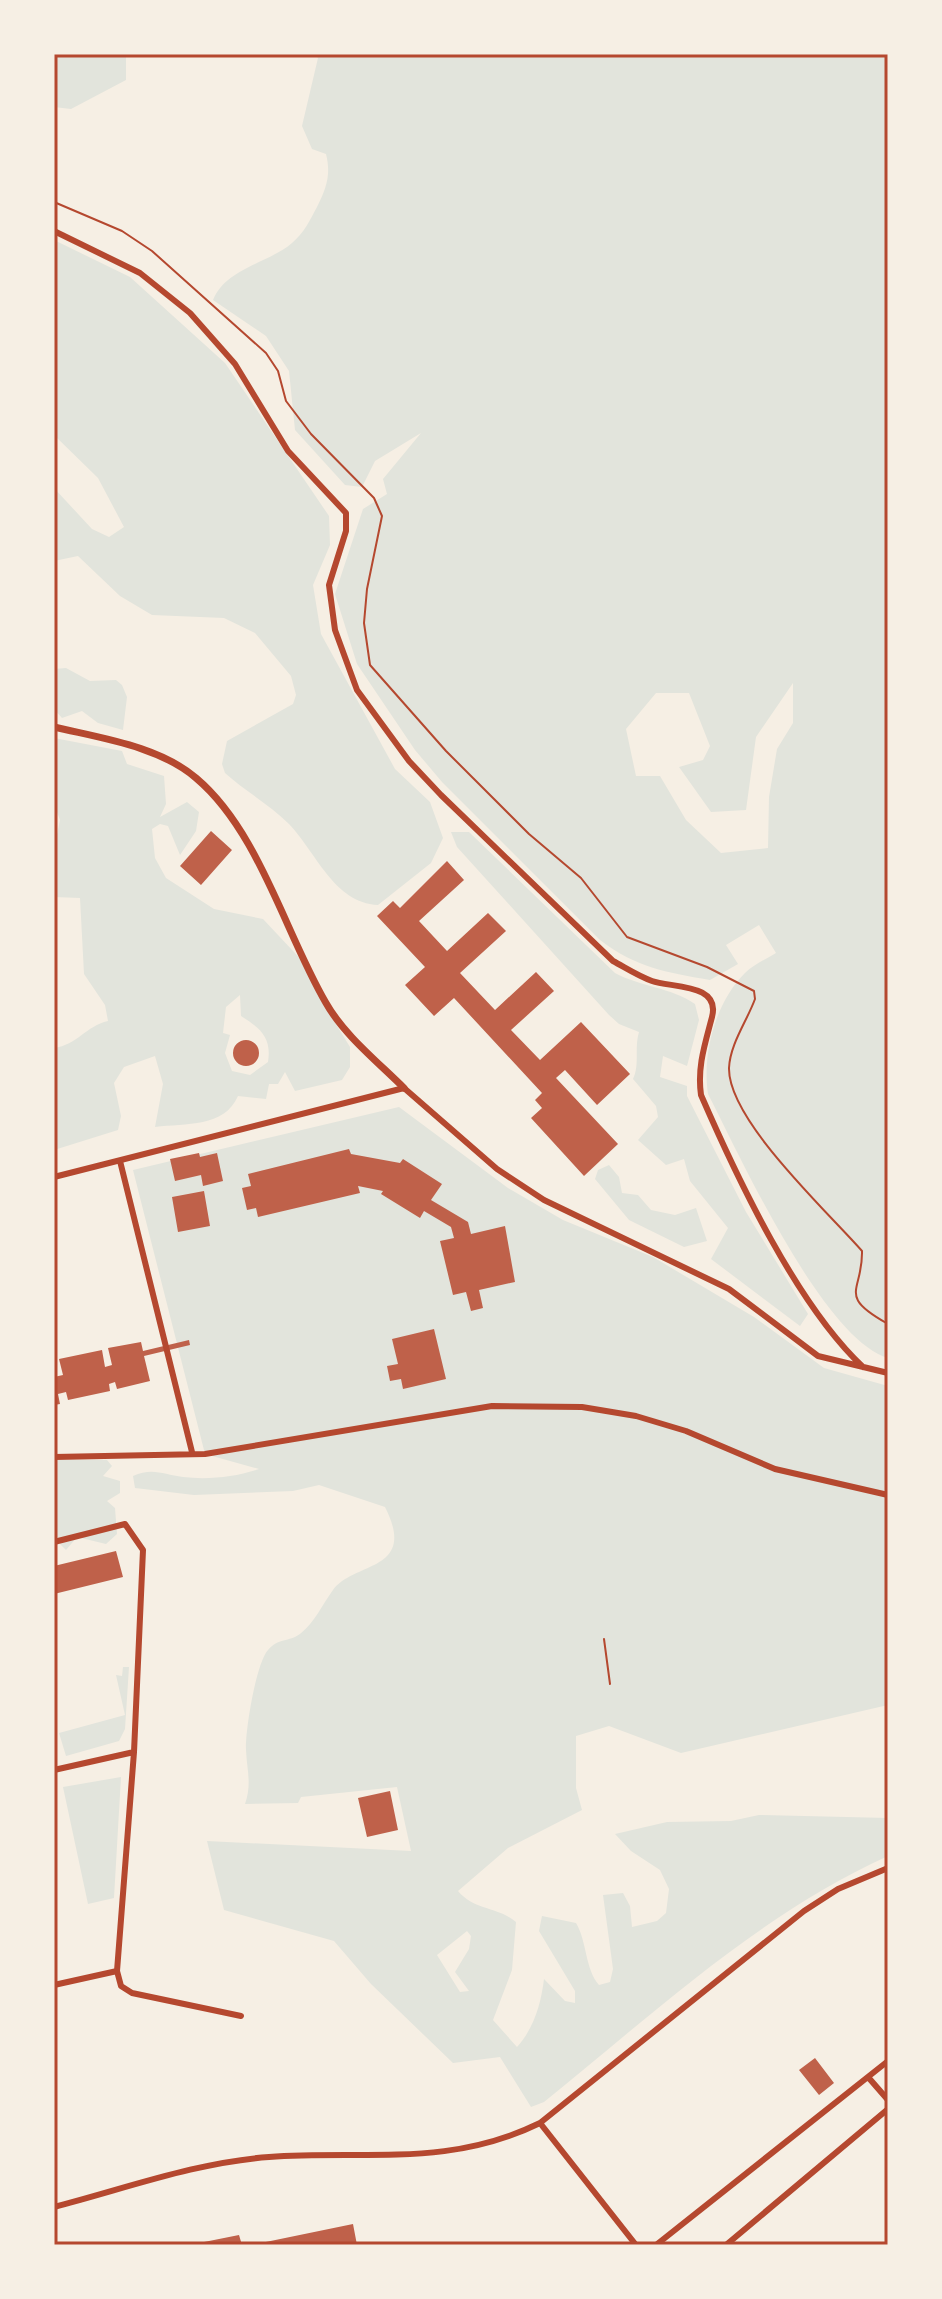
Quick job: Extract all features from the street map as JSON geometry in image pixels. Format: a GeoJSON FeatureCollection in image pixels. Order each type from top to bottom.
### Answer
{"type":"FeatureCollection","features":[{"type":"Feature","properties":{"kind":"street"},"geometry":{"type":"LineString","coordinates":[[54,231],[140,273],[190,313],[235,364],[288,451],[346,513],[346,531],[329,585],[335,630],[357,690],[409,761],[613,961],[655,982],[697,989],[709,999],[714,1010],[698,1070],[701,1095],[805,1296],[838,1344],[863,1367]]}},
{"type":"Feature","properties":{"kind":"street"},"geometry":{"type":"LineString","coordinates":[[54,727],[155,754],[178,765],[209,791],[245,842],[327,1006],[404,1088],[497,1169],[544,1200],[729,1289],[818,1356],[888,1373]]}},
{"type":"Feature","properties":{"kind":"street"},"geometry":{"type":"LineString","coordinates":[[54,1177],[404,1088]]}},
{"type":"Feature","properties":{"kind":"street"},"geometry":{"type":"LineString","coordinates":[[120,1161],[192,1452]]}},
{"type":"Feature","properties":{"kind":"street"},"geometry":{"type":"LineString","coordinates":[[54,1457],[236,1450],[492,1406],[582,1407],[636,1416],[686,1431],[775,1469],[888,1495]]}},
{"type":"Feature","properties":{"kind":"street"},"geometry":{"type":"LineString","coordinates":[[54,1542],[125,1524],[140,1544],[145,1565],[117,1971],[121,1986],[132,1993],[241,2016]]}},
{"type":"Feature","properties":{"kind":"street"},"geometry":{"type":"LineString","coordinates":[[54,1770],[134,1752]]}},
{"type":"Feature","properties":{"kind":"street"},"geometry":{"type":"LineString","coordinates":[[54,2207],[233,2162],[269,2157],[432,2156],[481,2147],[540,2123],[804,1911],[838,1889],[888,1868]]}},
{"type":"Feature","properties":{"kind":"street"},"geometry":{"type":"LineString","coordinates":[[54,1985],[117,1971]]}},
{"type":"Feature","properties":{"kind":"street"},"geometry":{"type":"LineString","coordinates":[[656,2245],[888,2061]]}},
{"type":"Feature","properties":{"kind":"street"},"geometry":{"type":"LineString","coordinates":[[868,2077],[888,2100]]}},
{"type":"Feature","properties":{"kind":"street"},"geometry":{"type":"LineString","coordinates":[[726,2245],[888,2109]]}},
{"type":"Feature","properties":{"kind":"street"},"geometry":{"type":"LineString","coordinates":[[540,2123],[636,2245]]}},
{"type":"Feature","properties":{"kind":"path"},"geometry":{"type":"LineString","coordinates":[[54,202],[122,231],[152,251],[266,353],[278,371],[286,401],[311,434],[374,498],[382,516],[367,589],[364,623],[370,665],[446,751],[529,834],[581,878],[627,937],[707,967],[754,991],[755,999],[732,1053],[729,1069],[738,1101],[802,1187],[862,1251],[862,1268],[853,1290],[856,1299],[888,1324]]}},
{"type":"Feature","properties":{"kind":"path"},"geometry":{"type":"LineString","coordinates":[[604,1639],[610,1684]]}},
{"type":"Feature","properties":{"kind":"shaded area"},"geometry":{"type":"Polygon","coordinates":[[[54,54],[126,54],[126,80],[71,109],[54,107],[54,54]]]}},
{"type":"Feature","properties":{"kind":"shaded area"},"geometry":{"type":"Polygon","coordinates":[[[315,54],[888,54],[888,1358],[863,1344],[837,1317],[811,1282],[762,1200],[708,1094],[709,1046],[726,999],[745,973],[776,953],[759,925],[726,945],[738,964],[710,980],[652,968],[626,957],[600,940],[442,782],[415,750],[357,664],[335,594],[363,509],[387,494],[383,479],[421,433],[375,461],[362,487],[345,485],[295,430],[289,371],[266,336],[213,300],[228,280],[283,250],[296,239],[326,187],[326,154],[312,149],[302,126],[318,58],[315,54]],[[793,683],[756,737],[746,810],[711,812],[679,767],[703,760],[710,746],[689,693],[656,693],[626,729],[636,776],[660,776],[686,820],[721,853],[768,848],[769,797],[777,749],[793,723],[793,683]]]}},
{"type":"Feature","properties":{"kind":"shaded area"},"geometry":{"type":"Polygon","coordinates":[[[54,240],[130,277],[225,363],[329,516],[330,545],[313,585],[321,634],[395,769],[430,802],[443,838],[431,863],[378,905],[363,902],[338,886],[289,824],[225,773],[222,764],[227,741],[293,704],[296,695],[291,676],[255,633],[224,618],[152,615],[120,596],[78,556],[54,561],[54,488],[92,529],[109,537],[124,527],[98,478],[54,435],[54,240]]]}},
{"type":"Feature","properties":{"kind":"shaded area"},"geometry":{"type":"Polygon","coordinates":[[[66,668],[90,681],[116,680],[122,685],[127,697],[123,730],[98,723],[82,711],[62,718],[54,709],[54,669],[66,668]]]}},
{"type":"Feature","properties":{"kind":"shaded area"},"geometry":{"type":"Polygon","coordinates":[[[54,738],[122,751],[127,764],[164,776],[166,804],[160,817],[187,802],[199,812],[196,831],[180,855],[168,826],[160,824],[152,829],[155,858],[166,878],[214,909],[263,919],[309,968],[326,1008],[350,1047],[350,1067],[342,1080],[295,1091],[285,1072],[278,1084],[269,1084],[266,1099],[238,1096],[232,1106],[214,1119],[155,1127],[163,1084],[155,1056],[124,1067],[114,1083],[121,1116],[118,1130],[54,1150],[54,1048],[108,1021],[105,1005],[84,974],[80,898],[54,897],[54,835],[57,835],[60,820],[54,804],[54,738]],[[240,995],[226,1007],[223,1033],[230,1035],[225,1053],[232,1071],[250,1075],[268,1062],[268,1046],[259,1029],[241,1016],[240,995]]]}},
{"type":"Feature","properties":{"kind":"shaded area"},"geometry":{"type":"Polygon","coordinates":[[[451,832],[469,832],[615,973],[676,994],[695,1004],[699,1020],[687,1066],[663,1056],[660,1077],[687,1086],[687,1096],[746,1212],[808,1314],[800,1326],[711,1259],[728,1228],[690,1181],[684,1159],[666,1165],[638,1140],[658,1117],[656,1106],[633,1079],[639,1032],[619,1024],[609,1015],[457,847],[451,832]]]}},
{"type":"Feature","properties":{"kind":"shaded area"},"geometry":{"type":"Polygon","coordinates":[[[399,1107],[508,1188],[563,1220],[653,1257],[754,1317],[824,1368],[888,1386],[888,1705],[681,1753],[609,1726],[576,1736],[576,1788],[582,1810],[508,1848],[458,1891],[472,1902],[516,1922],[512,1970],[493,2020],[517,2047],[536,2015],[544,1979],[565,2001],[575,2003],[575,1991],[539,1931],[542,1916],[576,1923],[591,1971],[599,1985],[610,1982],[613,1969],[603,1895],[623,1893],[630,1906],[632,1927],[657,1921],[666,1913],[669,1889],[660,1870],[631,1851],[615,1834],[667,1822],[731,1821],[759,1815],[888,1818],[888,1856],[841,1880],[752,1936],[544,2102],[531,2107],[500,2057],[453,2063],[371,1984],[334,1941],[224,1910],[207,1841],[411,1851],[397,1787],[301,1797],[298,1803],[245,1804],[249,1784],[247,1729],[264,1657],[276,1644],[305,1629],[343,1581],[389,1554],[394,1543],[393,1528],[385,1507],[319,1485],[293,1491],[194,1495],[135,1488],[133,1476],[147,1472],[212,1478],[259,1469],[205,1454],[133,1170],[399,1107]],[[467,1931],[437,1955],[460,1992],[469,1991],[455,1972],[469,1949],[471,1936],[467,1931]]]}},
{"type":"Feature","properties":{"kind":"shaded area"},"geometry":{"type":"Polygon","coordinates":[[[609,1165],[619,1177],[622,1193],[638,1195],[651,1210],[675,1215],[696,1208],[707,1241],[684,1247],[629,1220],[595,1179],[598,1170],[609,1165]]]}},
{"type":"Feature","properties":{"kind":"shaded area"},"geometry":{"type":"Polygon","coordinates":[[[54,1459],[107,1460],[112,1466],[103,1476],[120,1481],[120,1493],[107,1501],[115,1508],[117,1534],[106,1544],[77,1537],[66,1550],[59,1543],[54,1546],[54,1459]]]}},
{"type":"Feature","properties":{"kind":"shaded area"},"geometry":{"type":"Polygon","coordinates":[[[123,1667],[129,1667],[125,1729],[119,1741],[66,1756],[59,1733],[125,1715],[116,1675],[122,1676],[123,1667]]]}},
{"type":"Feature","properties":{"kind":"shaded area"},"geometry":{"type":"Polygon","coordinates":[[[121,1777],[114,1898],[88,1904],[63,1787],[121,1777]]]}},
{"type":"Feature","properties":{"kind":"building"},"geometry":{"type":"Polygon","coordinates":[[[211,831],[232,850],[201,885],[180,866],[211,831]]]}},
{"type":"Feature","properties":{"kind":"building"},"geometry":{"type":"Polygon","coordinates":[[[447,861],[464,880],[419,921],[447,951],[488,913],[506,931],[460,973],[495,1010],[536,972],[554,991],[511,1030],[540,1060],[581,1022],[630,1074],[597,1105],[565,1070],[556,1078],[618,1144],[584,1176],[531,1118],[542,1108],[535,1100],[542,1093],[454,998],[434,1016],[405,985],[425,967],[377,916],[393,901],[400,908],[447,861]]]}},
{"type":"Feature","properties":{"kind":"building"},"geometry":{"type":"Polygon","coordinates":[[[246,1040],[256,1043],[259,1053],[256,1063],[246,1066],[236,1063],[233,1053],[236,1043],[246,1040]]]}},
{"type":"Feature","properties":{"kind":"building"},"geometry":{"type":"Polygon","coordinates":[[[349,1149],[351,1154],[400,1163],[403,1159],[442,1184],[431,1200],[468,1222],[471,1234],[505,1226],[515,1282],[479,1290],[483,1308],[471,1311],[466,1292],[453,1295],[440,1241],[454,1238],[451,1227],[424,1211],[420,1218],[381,1194],[383,1191],[358,1186],[360,1193],[258,1217],[256,1208],[247,1210],[242,1188],[251,1186],[248,1174],[349,1149]]]}},
{"type":"Feature","properties":{"kind":"building"},"geometry":{"type":"Polygon","coordinates":[[[199,1153],[200,1157],[217,1153],[223,1181],[203,1186],[201,1175],[175,1181],[170,1159],[199,1153]]]}},
{"type":"Feature","properties":{"kind":"building"},"geometry":{"type":"Polygon","coordinates":[[[204,1191],[210,1226],[178,1232],[172,1197],[204,1191]]]}},
{"type":"Feature","properties":{"kind":"building"},"geometry":{"type":"Polygon","coordinates":[[[434,1329],[446,1379],[403,1389],[401,1379],[390,1381],[387,1366],[398,1364],[392,1339],[434,1329]]]}},
{"type":"Feature","properties":{"kind":"building"},"geometry":{"type":"Polygon","coordinates":[[[189,1340],[190,1345],[144,1356],[150,1381],[117,1389],[115,1382],[109,1384],[110,1391],[68,1400],[66,1392],[58,1394],[60,1404],[54,1405],[54,1377],[63,1375],[59,1359],[102,1350],[105,1367],[112,1365],[108,1348],[141,1342],[143,1351],[189,1340]]]}},
{"type":"Feature","properties":{"kind":"building"},"geometry":{"type":"Polygon","coordinates":[[[116,1551],[123,1577],[54,1594],[54,1566],[116,1551]]]}},
{"type":"Feature","properties":{"kind":"building"},"geometry":{"type":"Polygon","coordinates":[[[390,1791],[398,1830],[367,1837],[358,1798],[390,1791]]]}},
{"type":"Feature","properties":{"kind":"building"},"geometry":{"type":"Polygon","coordinates":[[[815,2058],[834,2083],[819,2095],[799,2070],[815,2058]]]}},
{"type":"Feature","properties":{"kind":"building"},"geometry":{"type":"Polygon","coordinates":[[[353,2224],[357,2245],[256,2245],[256,2244],[353,2224]]]}},
{"type":"Feature","properties":{"kind":"building"},"geometry":{"type":"Polygon","coordinates":[[[239,2235],[242,2245],[204,2245],[204,2242],[239,2235]]]}}]}
